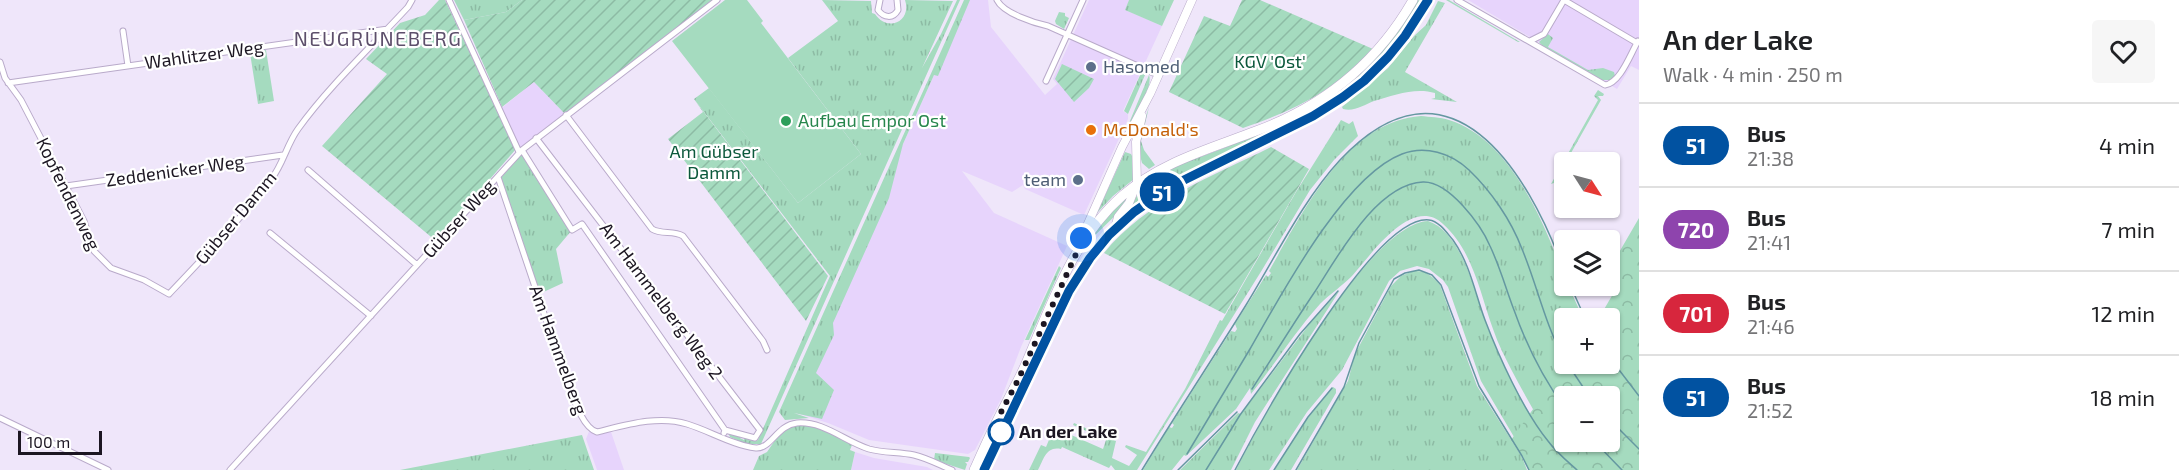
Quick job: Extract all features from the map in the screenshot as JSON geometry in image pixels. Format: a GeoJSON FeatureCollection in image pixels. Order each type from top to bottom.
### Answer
{"type":"FeatureCollection","features":[{"type":"Feature","properties":{"kind":"main road"},"geometry":{"type":"LineString","coordinates":[[1077,252],[1079,241],[1122,147],[1143,109],[1192,0]]}},
{"type":"Feature","properties":{"kind":"main road"},"geometry":{"type":"LineString","coordinates":[[974,470],[1077,252],[1102,216],[1137,183],[1175,161],[1282,121],[1321,100],[1351,78],[1375,54],[1413,0]]}},
{"type":"Feature","properties":{"kind":"main road"},"geometry":{"type":"LineString","coordinates":[[984,470],[1069,291],[1090,258],[1116,228],[1138,208],[1170,187],[1313,116],[1343,97],[1364,81],[1388,57],[1405,36],[1428,0]]}},
{"type":"Feature","properties":{"kind":"main road"},"geometry":{"type":"LineString","coordinates":[[1116,228],[1118,218],[1129,204],[1137,183],[1136,150],[1143,109]]}},
{"type":"Feature","properties":{"kind":"main road"},"geometry":{"type":"LineString","coordinates":[[1122,147],[1136,150]]}},
{"type":"Feature","properties":{"kind":"street","name":"Gübser Damm"},"geometry":{"type":"LineString","coordinates":[[169,294],[228,233],[274,176],[297,131],[314,108],[412,0]]}},
{"type":"Feature","properties":{"kind":"street"},"geometry":{"type":"LineString","coordinates":[[449,0],[520,151],[572,230],[582,224],[725,430],[722,437]]}},
{"type":"Feature","properties":{"kind":"street","name":"Gübser Weg"},"geometry":{"type":"LineString","coordinates":[[230,470],[520,151],[717,0]]}},
{"type":"Feature","properties":{"kind":"street"},"geometry":{"type":"LineString","coordinates":[[880,0],[878,10],[882,15],[888,17],[894,15],[898,10],[897,0]]}},
{"type":"Feature","properties":{"kind":"street"},"geometry":{"type":"LineString","coordinates":[[997,0],[1006,10],[1067,34],[1158,75]]}},
{"type":"Feature","properties":{"kind":"street"},"geometry":{"type":"LineString","coordinates":[[1046,81],[1083,0]]}},
{"type":"Feature","properties":{"kind":"street"},"geometry":{"type":"LineString","coordinates":[[1457,0],[1605,85],[1617,78],[1638,41],[1564,0],[1544,34],[1530,41]]}},
{"type":"Feature","properties":{"kind":"street","name":"Wahlitzer Weg"},"geometry":{"type":"LineString","coordinates":[[8,83],[388,29]]}},
{"type":"Feature","properties":{"kind":"street","name":"Wahlitzer Weg"},"geometry":{"type":"LineString","coordinates":[[123,31],[128,66]]}},
{"type":"Feature","properties":{"kind":"street","name":"Kopfendenweg"},"geometry":{"type":"LineString","coordinates":[[0,62],[8,83],[21,100],[84,221],[94,251],[111,268],[144,280],[169,294]]}},
{"type":"Feature","properties":{"kind":"street"},"geometry":{"type":"LineString","coordinates":[[566,115],[652,229],[660,232],[675,232],[683,236],[764,341],[767,350]]}},
{"type":"Feature","properties":{"kind":"street","name":"Am Hammelberg Weg 2"},"geometry":{"type":"LineString","coordinates":[[536,138],[760,430],[754,438],[725,430]]}},
{"type":"Feature","properties":{"kind":"street","name":"Zeddenicker Weg"},"geometry":{"type":"LineString","coordinates":[[66,186],[283,155]]}},
{"type":"Feature","properties":{"kind":"street"},"geometry":{"type":"LineString","coordinates":[[308,170],[417,265]]}},
{"type":"Feature","properties":{"kind":"street","name":"Am Hammelberg"},"geometry":{"type":"LineString","coordinates":[[498,177],[566,379],[588,427],[597,432],[653,421],[672,421],[686,423],[747,446],[760,448],[786,426],[797,423],[811,424],[830,430],[869,449],[916,456],[952,470]]}},
{"type":"Feature","properties":{"kind":"street"},"geometry":{"type":"LineString","coordinates":[[270,233],[370,316]]}},
{"type":"Feature","properties":{"kind":"street"},"geometry":{"type":"LineString","coordinates":[[0,418],[108,470]]}},
{"type":"Feature","properties":{"kind":"shaded area"},"geometry":{"type":"Polygon","coordinates":[[[967,0],[988,0],[991,27],[1045,95],[1057,84],[1053,79],[1089,0],[1129,0],[1126,10],[1162,26],[1123,111],[1128,114],[1128,119],[1084,215],[1025,189],[1023,185],[1012,192],[962,171],[994,213],[1067,246],[1021,347],[1001,399],[975,450],[968,454],[869,440],[828,423],[784,409],[934,75],[938,75],[967,0]]]}},
{"type":"Feature","properties":{"kind":"shaded area"},"geometry":{"type":"Polygon","coordinates":[[[1468,0],[1639,0],[1639,70],[1631,66],[1617,89],[1468,0]]]}},
{"type":"Feature","properties":{"kind":"shaded area"},"geometry":{"type":"Polygon","coordinates":[[[534,82],[566,115],[519,152],[499,110],[534,82]]]}},
{"type":"Feature","properties":{"kind":"shaded area"},"geometry":{"type":"Polygon","coordinates":[[[590,429],[594,431],[610,429],[624,470],[597,470],[586,439],[590,429]]]}},
{"type":"Feature","properties":{"kind":"shaded area"},"geometry":{"type":"Polygon","coordinates":[[[855,452],[874,458],[927,467],[933,470],[851,470],[855,452]]]}},
{"type":"Feature","properties":{"kind":"green space"},"geometry":{"type":"Polygon","coordinates":[[[439,0],[445,0],[516,149],[436,241],[322,146],[387,74],[366,59],[400,23],[425,15],[439,0]]]}},
{"type":"Feature","properties":{"kind":"green space"},"geometry":{"type":"Polygon","coordinates":[[[454,0],[522,0],[506,12],[464,20],[454,0]]]}},
{"type":"Feature","properties":{"kind":"green space"},"geometry":{"type":"Polygon","coordinates":[[[522,0],[717,0],[566,115],[534,82],[502,107],[464,20],[506,12],[522,0]]]}},
{"type":"Feature","properties":{"kind":"green space","name":"Aufbau Empor Ost"},"geometry":{"type":"Polygon","coordinates":[[[725,0],[747,0],[763,21],[761,23],[861,154],[798,203],[672,41],[725,0]]]}},
{"type":"Feature","properties":{"kind":"green space"},"geometry":{"type":"Polygon","coordinates":[[[822,0],[871,1],[872,13],[886,23],[898,22],[902,19],[905,14],[905,0],[953,1],[922,68],[957,0],[960,0],[761,444],[746,444],[730,437],[728,433],[740,436],[744,440],[745,437],[758,440],[830,276],[694,99],[709,88],[798,203],[861,154],[788,58],[838,21],[822,0]]]}},
{"type":"Feature","properties":{"kind":"green space"},"geometry":{"type":"Polygon","coordinates":[[[964,0],[970,0],[938,76],[934,75],[903,144],[889,198],[833,323],[834,335],[816,373],[834,390],[822,419],[794,413],[809,418],[785,420],[779,412],[964,0]]]}},
{"type":"Feature","properties":{"kind":"green space"},"geometry":{"type":"Polygon","coordinates":[[[1129,0],[1174,0],[1162,26],[1125,10],[1129,0]]]}},
{"type":"Feature","properties":{"kind":"green space","name":"KGV 'Ost'"},"geometry":{"type":"Polygon","coordinates":[[[1242,0],[1260,0],[1373,49],[1343,77],[1313,98],[1243,128],[1169,92],[1204,16],[1230,26],[1242,0]]]}},
{"type":"Feature","properties":{"kind":"green space"},"geometry":{"type":"Polygon","coordinates":[[[1417,0],[1424,1],[1405,31],[1370,71],[1324,106],[1127,212],[1144,184],[1161,172],[1269,130],[1320,104],[1344,88],[1380,54],[1417,0]]]}},
{"type":"Feature","properties":{"kind":"green space"},"geometry":{"type":"Polygon","coordinates":[[[1446,0],[1449,0],[1520,42],[1518,42],[1446,0]]]}},
{"type":"Feature","properties":{"kind":"green space"},"geometry":{"type":"Polygon","coordinates":[[[1438,1],[1445,3],[1405,72],[1457,102],[1431,99],[1435,98],[1435,93],[1428,91],[1412,91],[1374,101],[1355,109],[1343,109],[1342,107],[1388,68],[1426,25],[1438,1]]]}},
{"type":"Feature","properties":{"kind":"green space"},"geometry":{"type":"Polygon","coordinates":[[[1059,12],[1065,13],[1065,16],[1069,18],[1064,29],[1055,21],[1059,12]]]}},
{"type":"Feature","properties":{"kind":"green space"},"geometry":{"type":"Polygon","coordinates":[[[1548,34],[1553,38],[1548,47],[1588,70],[1603,68],[1614,72],[1615,76],[1610,80],[1602,80],[1544,48],[1539,42],[1548,34]]]}},
{"type":"Feature","properties":{"kind":"green space"},"geometry":{"type":"Polygon","coordinates":[[[266,50],[274,101],[258,104],[250,53],[266,50]]]}},
{"type":"Feature","properties":{"kind":"green space"},"geometry":{"type":"Polygon","coordinates":[[[1062,64],[1094,79],[1089,88],[1074,102],[1055,79],[1062,64]]]}},
{"type":"Feature","properties":{"kind":"green space"},"geometry":{"type":"Polygon","coordinates":[[[1141,73],[1145,75],[1128,114],[1124,111],[1141,73]]]}},
{"type":"Feature","properties":{"kind":"green space"},"geometry":{"type":"Polygon","coordinates":[[[1149,75],[1150,81],[1145,98],[1122,140],[1149,75]]]}},
{"type":"Feature","properties":{"kind":"green space"},"geometry":{"type":"Polygon","coordinates":[[[1598,90],[1604,94],[1598,96],[1601,100],[1572,152],[1569,152],[1598,100],[1594,96],[1598,90]]]}},
{"type":"Feature","properties":{"kind":"green space","name":"Am Gübser Damm"},"geometry":{"type":"Polygon","coordinates":[[[694,99],[828,276],[806,321],[668,139],[703,112],[694,99]]]}},
{"type":"Feature","properties":{"kind":"green space"},"geometry":{"type":"Polygon","coordinates":[[[1149,107],[1141,141],[1144,150],[1155,165],[1149,169],[1142,163],[1140,148],[1141,134],[1149,107]]]}},
{"type":"Feature","properties":{"kind":"green space"},"geometry":{"type":"Polygon","coordinates":[[[1421,116],[1449,120],[1470,130],[1490,145],[1507,163],[1522,185],[1554,250],[1554,296],[1573,296],[1578,308],[1554,308],[1554,374],[1611,374],[1615,386],[1554,386],[1553,441],[1523,392],[1502,350],[1469,260],[1462,247],[1443,224],[1431,217],[1418,217],[1392,232],[1351,277],[1324,300],[1251,394],[1250,388],[1236,409],[1186,456],[1184,455],[1172,470],[1143,470],[1169,427],[1172,428],[1174,425],[1172,423],[1231,331],[1235,332],[1237,329],[1235,324],[1266,275],[1268,277],[1271,273],[1269,271],[1312,198],[1329,174],[1370,134],[1394,122],[1421,116]]]}},
{"type":"Feature","properties":{"kind":"green space"},"geometry":{"type":"Polygon","coordinates":[[[1341,120],[1349,124],[1353,121],[1358,136],[1334,160],[1310,190],[1137,470],[1115,470],[1111,465],[1109,468],[1062,447],[1049,451],[1038,470],[1029,470],[1041,445],[1046,447],[1051,435],[1063,440],[1069,434],[1103,449],[1106,440],[1073,425],[1074,423],[1116,441],[1112,458],[1129,466],[1137,455],[1125,447],[1126,445],[1146,452],[1185,389],[1220,320],[1222,321],[1296,192],[1341,120]]]}},
{"type":"Feature","properties":{"kind":"green space"},"geometry":{"type":"Polygon","coordinates":[[[1271,147],[1309,169],[1225,314],[1104,253],[1121,235],[1160,204],[1271,147]]]}},
{"type":"Feature","properties":{"kind":"green space"},"geometry":{"type":"Polygon","coordinates":[[[522,150],[572,230],[556,249],[563,283],[537,295],[498,177],[522,150]]]}},
{"type":"Feature","properties":{"kind":"green space"},"geometry":{"type":"Polygon","coordinates":[[[1125,152],[1131,154],[1134,160],[1134,179],[1097,213],[1125,152]]]}},
{"type":"Feature","properties":{"kind":"green space"},"geometry":{"type":"Polygon","coordinates":[[[1128,197],[1121,210],[1088,242],[1088,239],[1118,204],[1128,197]]]}},
{"type":"Feature","properties":{"kind":"green space"},"geometry":{"type":"Polygon","coordinates":[[[1639,218],[1639,470],[1529,470],[1511,440],[1558,374],[1620,374],[1620,308],[1605,308],[1612,296],[1620,296],[1620,251],[1639,218]]]}},
{"type":"Feature","properties":{"kind":"green space"},"geometry":{"type":"Polygon","coordinates":[[[1428,221],[1441,228],[1461,254],[1495,346],[1530,415],[1517,442],[1481,381],[1448,287],[1429,269],[1417,266],[1400,271],[1389,281],[1342,370],[1307,412],[1269,470],[1236,470],[1293,369],[1348,287],[1377,253],[1404,230],[1428,221]]]}},
{"type":"Feature","properties":{"kind":"green space"},"geometry":{"type":"Polygon","coordinates":[[[1059,266],[1061,268],[1029,340],[1025,340],[1059,266]]]}},
{"type":"Feature","properties":{"kind":"green space"},"geometry":{"type":"Polygon","coordinates":[[[1413,271],[1428,274],[1440,285],[1477,386],[1522,457],[1527,470],[1297,470],[1348,381],[1355,354],[1391,286],[1401,276],[1413,271]]]}},
{"type":"Feature","properties":{"kind":"green space"},"geometry":{"type":"Polygon","coordinates":[[[1340,290],[1255,422],[1231,470],[1180,470],[1238,413],[1241,414],[1311,322],[1340,290]]]}},
{"type":"Feature","properties":{"kind":"green space"},"geometry":{"type":"Polygon","coordinates":[[[1333,387],[1336,393],[1291,470],[1274,470],[1307,419],[1333,387]]]}},
{"type":"Feature","properties":{"kind":"green space"},"geometry":{"type":"Polygon","coordinates":[[[1620,404],[1639,470],[1579,452],[1620,452],[1620,404]]]}},
{"type":"Feature","properties":{"kind":"green space"},"geometry":{"type":"Polygon","coordinates":[[[793,426],[817,428],[852,445],[850,450],[855,452],[851,470],[753,470],[759,456],[767,452],[780,433],[793,426]]]}},
{"type":"Feature","properties":{"kind":"green space"},"geometry":{"type":"Polygon","coordinates":[[[582,435],[594,470],[400,470],[582,435]]]}},
{"type":"Feature","properties":{"kind":"green space"},"geometry":{"type":"Polygon","coordinates":[[[935,453],[970,458],[968,462],[965,462],[967,464],[965,470],[934,460],[935,453]]]}},
{"type":"Feature","properties":{"kind":"waterway"},"geometry":{"type":"LineString","coordinates":[[1142,470],[1314,193],[1340,160],[1379,127],[1416,114],[1449,118],[1479,134],[1506,161],[1529,195],[1554,245]]}},
{"type":"Feature","properties":{"kind":"waterway"},"geometry":{"type":"LineString","coordinates":[[1187,454],[1296,269],[1337,211],[1358,186],[1380,166],[1411,151],[1437,152],[1454,159],[1469,170],[1493,197],[1517,238],[1554,336]]}},
{"type":"Feature","properties":{"kind":"waterway"},"geometry":{"type":"LineString","coordinates":[[1252,389],[1334,261],[1360,225],[1389,195],[1406,186],[1423,182],[1433,184],[1453,196],[1472,216],[1486,237],[1519,323],[1542,373],[1554,392]]}},
{"type":"Feature","properties":{"kind":"waterway"},"geometry":{"type":"LineString","coordinates":[[1235,470],[1292,369],[1350,284],[1379,250],[1406,227],[1429,220],[1442,228],[1459,249],[1497,350],[1530,414],[1551,445],[1577,470]]}},
{"type":"Feature","properties":{"kind":"waterway"},"geometry":{"type":"LineString","coordinates":[[1296,470],[1344,387],[1359,343],[1394,279],[1405,273],[1419,270],[1432,275],[1441,285],[1479,386],[1529,470]]}},
{"type":"Feature","properties":{"kind":"waterway"},"geometry":{"type":"LineString","coordinates":[[1206,470],[1240,415],[1300,334],[1338,291]]}},
{"type":"Feature","properties":{"kind":"waterway"},"geometry":{"type":"LineString","coordinates":[[1575,296],[1580,308]]}},
{"type":"Feature","properties":{"kind":"waterway"},"geometry":{"type":"LineString","coordinates":[[1620,371],[1639,396]]}},
{"type":"Feature","properties":{"kind":"waterway"},"geometry":{"type":"LineString","coordinates":[[1574,374],[1582,386]]}},
{"type":"Feature","properties":{"kind":"waterway"},"geometry":{"type":"LineString","coordinates":[[1274,470],[1308,417],[1332,388]]}},
{"type":"Feature","properties":{"kind":"waterway"},"geometry":{"type":"LineString","coordinates":[[1178,470],[1237,412]]}},
{"type":"Feature","properties":{"kind":"waterway"},"geometry":{"type":"LineString","coordinates":[[1620,430],[1639,449]]}},
{"type":"Feature","properties":{"kind":"waterway"},"geometry":{"type":"LineString","coordinates":[[1605,452],[1622,470]]}},
{"type":"Feature","properties":{"kind":"bus line","name":"51"},"geometry":{"type":"LineString","coordinates":[[984,470],[1026,377],[1069,291],[1096,249],[1109,235],[1134,212],[1170,187],[1313,116],[1343,97],[1364,81],[1388,57],[1405,36],[1428,0]]}},
{"type":"Feature","properties":{"kind":"place","name":"Hasomed"},"geometry":{"type":"Point","coordinates":[1091,67]}},
{"type":"Feature","properties":{"kind":"place","name":"Aufbau Empor Ost"},"geometry":{"type":"Point","coordinates":[786,121]}},
{"type":"Feature","properties":{"kind":"place","name":"McDonald's"},"geometry":{"type":"Point","coordinates":[1091,130]}},
{"type":"Feature","properties":{"kind":"place","name":"team"},"geometry":{"type":"Point","coordinates":[1078,180]}},
{"type":"Feature","properties":{"kind":"place","name":"An der Lake"},"geometry":{"type":"Point","coordinates":[1001,432]}},
{"type":"Feature","properties":{"kind":"district","name":"NEUGRÜNEBERG"},"geometry":{"type":"Point","coordinates":[378,39]}},
{"type":"Feature","properties":{"kind":"route"},"geometry":{"type":"LineString","coordinates":[[1001,432],[998,418],[1016,385],[1077,252],[1081,238]]}}]}
